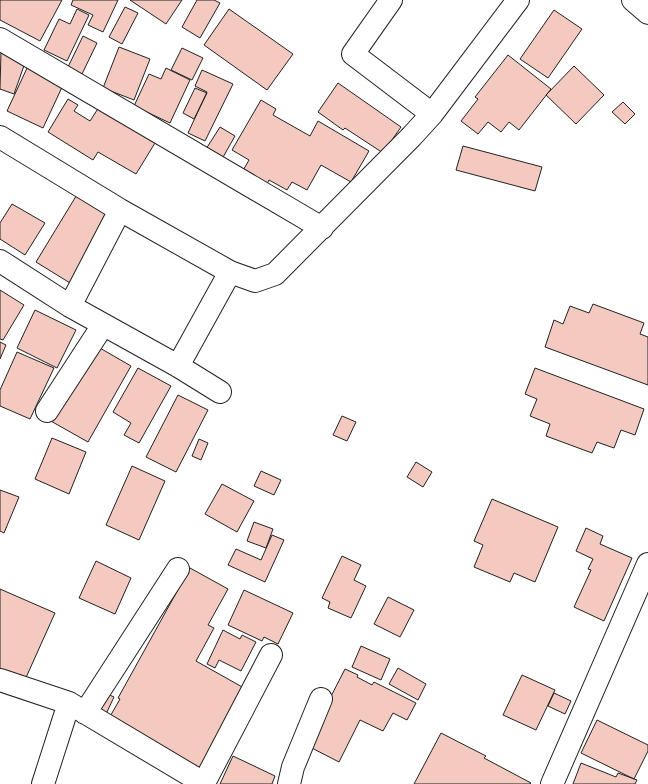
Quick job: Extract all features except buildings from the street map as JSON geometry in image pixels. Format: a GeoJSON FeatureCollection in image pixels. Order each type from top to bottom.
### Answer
{"type":"FeatureCollection","features":[{"type":"Feature","properties":{"kind":"street"},"geometry":{"type":"LineString","coordinates":[[391,0],[353,54],[432,114]]}},
{"type":"Feature","properties":{"kind":"street"},"geometry":{"type":"LineString","coordinates":[[3,144],[230,272],[256,281],[275,274],[322,228],[432,114],[518,0]]}},
{"type":"Feature","properties":{"kind":"street"},"geometry":{"type":"LineString","coordinates":[[633,0],[648,13]]}},
{"type":"Feature","properties":{"kind":"street"},"geometry":{"type":"LineString","coordinates":[[0,38],[322,228]]}},
{"type":"Feature","properties":{"kind":"street"},"geometry":{"type":"LineString","coordinates":[[70,306],[120,210]]}},
{"type":"Feature","properties":{"kind":"street"},"geometry":{"type":"LineString","coordinates":[[1,263],[70,306],[178,366],[220,392]]}},
{"type":"Feature","properties":{"kind":"street"},"geometry":{"type":"LineString","coordinates":[[178,366],[230,272]]}},
{"type":"Feature","properties":{"kind":"street"},"geometry":{"type":"LineString","coordinates":[[47,411],[103,325]]}},
{"type":"Feature","properties":{"kind":"street"},"geometry":{"type":"LineString","coordinates":[[552,784],[648,564]]}},
{"type":"Feature","properties":{"kind":"street"},"geometry":{"type":"LineString","coordinates":[[42,784],[77,708],[178,570]]}},
{"type":"Feature","properties":{"kind":"street"},"geometry":{"type":"LineString","coordinates":[[0,680],[77,708],[205,784],[271,655]]}},
{"type":"Feature","properties":{"kind":"street"},"geometry":{"type":"LineString","coordinates":[[289,784],[294,767],[321,699]]}}]}
